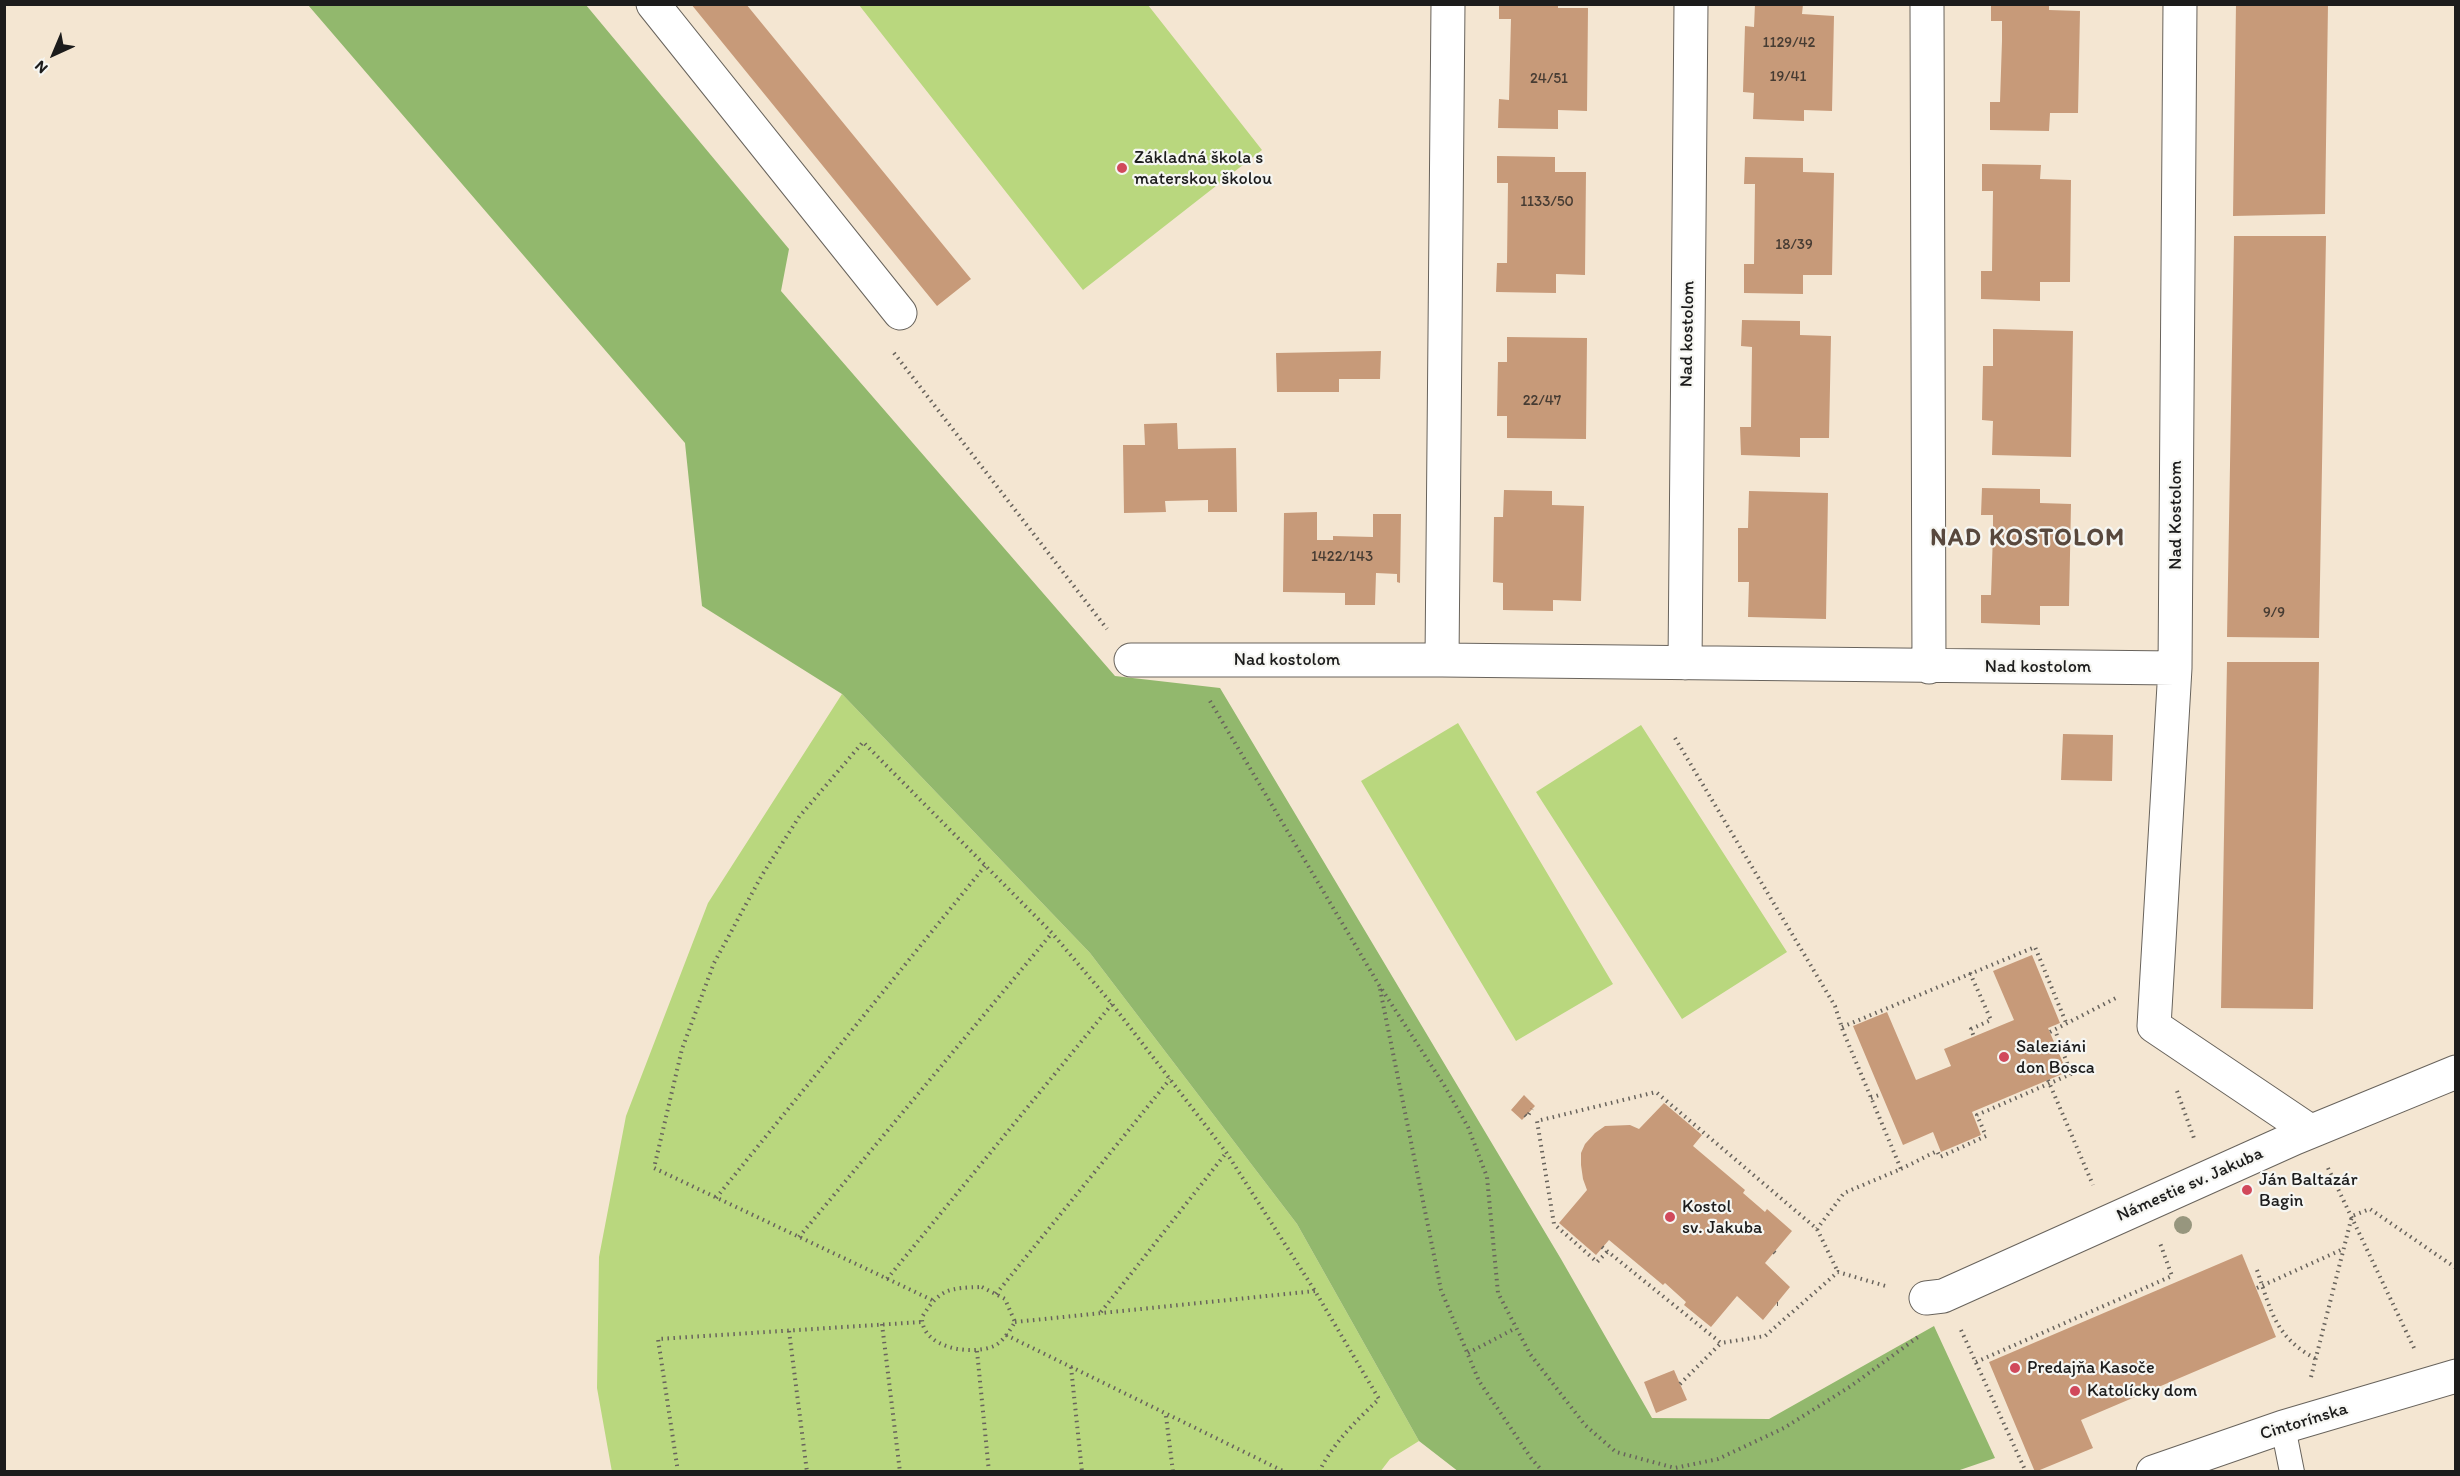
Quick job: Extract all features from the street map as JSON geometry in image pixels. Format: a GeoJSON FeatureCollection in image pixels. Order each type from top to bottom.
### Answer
{"type":"FeatureCollection","features":[{"type":"Feature","properties":{"kind":"street"},"geometry":{"type":"LineString","coordinates":[[653,4],[900,313]]}},
{"type":"Feature","properties":{"kind":"street"},"geometry":{"type":"LineString","coordinates":[[1442,660],[1448,4]]}},
{"type":"Feature","properties":{"kind":"street","name":"Nad kostolom"},"geometry":{"type":"LineString","coordinates":[[1686,663],[1691,4]]}},
{"type":"Feature","properties":{"kind":"street"},"geometry":{"type":"LineString","coordinates":[[1927,4],[1929,667]]}},
{"type":"Feature","properties":{"kind":"street","name":"Nad Kostolom"},"geometry":{"type":"LineString","coordinates":[[2154,1026],[2175,668],[2180,4]]}},
{"type":"Feature","properties":{"kind":"street","name":"Nad kostolom"},"geometry":{"type":"LineString","coordinates":[[1131,660],[1442,660],[2175,668]]}},
{"type":"Feature","properties":{"kind":"street"},"geometry":{"type":"LineString","coordinates":[[2154,1026],[2310,1131]]}},
{"type":"Feature","properties":{"kind":"street","name":"Námestie sv. Jakuba"},"geometry":{"type":"LineString","coordinates":[[1926,1298],[1943,1296],[2310,1131],[2456,1072]]}},
{"type":"Feature","properties":{"kind":"street","name":"Cintorínska"},"geometry":{"type":"LineString","coordinates":[[2153,1472],[2283,1428],[2456,1376]]}},
{"type":"Feature","properties":{"kind":"lane"},"geometry":{"type":"LineString","coordinates":[[2283,1428],[2292,1472]]}},
{"type":"Feature","properties":{"kind":"path"},"geometry":{"type":"LineString","coordinates":[[890,348],[1131,660]]}},
{"type":"Feature","properties":{"kind":"path"},"geometry":{"type":"LineString","coordinates":[[1185,660],[1379,985],[1468,1127],[1487,1177],[1498,1293],[1530,1354],[1586,1425],[1616,1452],[1675,1468],[1718,1459],[1784,1428],[1851,1386],[1922,1334]]}},
{"type":"Feature","properties":{"kind":"path"},"geometry":{"type":"LineString","coordinates":[[1675,738],[1835,1006],[1900,1169]]}},
{"type":"Feature","properties":{"kind":"path"},"geometry":{"type":"LineString","coordinates":[[932,1300],[654,1168],[682,1049],[714,963],[762,875],[799,817],[863,742],[1052,933],[1112,1004],[1226,1152],[1315,1291],[1379,1399],[1347,1430],[1325,1458],[1319,1472]]}},
{"type":"Feature","properties":{"kind":"path"},"geometry":{"type":"LineString","coordinates":[[716,1198],[985,866]]}},
{"type":"Feature","properties":{"kind":"path"},"geometry":{"type":"LineString","coordinates":[[799,1237],[1052,933]]}},
{"type":"Feature","properties":{"kind":"path"},"geometry":{"type":"LineString","coordinates":[[1842,1028],[2035,947],[2067,1025]]}},
{"type":"Feature","properties":{"kind":"path"},"geometry":{"type":"LineString","coordinates":[[1970,973],[1991,1020],[1971,1029],[1974,1037]]}},
{"type":"Feature","properties":{"kind":"path"},"geometry":{"type":"LineString","coordinates":[[1379,985],[1441,1290],[1479,1381],[1543,1472]]}},
{"type":"Feature","properties":{"kind":"path"},"geometry":{"type":"LineString","coordinates":[[1817,1229],[1844,1193],[1937,1151],[1940,1157],[1986,1136],[1977,1115],[2048,1082],[2071,1074],[2052,1031],[2125,992]]}},
{"type":"Feature","properties":{"kind":"path"},"geometry":{"type":"LineString","coordinates":[[887,1279],[1112,1004]]}},
{"type":"Feature","properties":{"kind":"path"},"geometry":{"type":"LineString","coordinates":[[2154,1026],[2208,1178]]}},
{"type":"Feature","properties":{"kind":"path"},"geometry":{"type":"LineString","coordinates":[[996,1294],[1170,1078]]}},
{"type":"Feature","properties":{"kind":"path"},"geometry":{"type":"LineString","coordinates":[[2048,1082],[2110,1220]]}},
{"type":"Feature","properties":{"kind":"path"},"geometry":{"type":"LineString","coordinates":[[1538,1121],[1656,1092],[1817,1229],[1838,1272],[1926,1298]]}},
{"type":"Feature","properties":{"kind":"path"},"geometry":{"type":"LineString","coordinates":[[1871,1098],[1882,1094]]}},
{"type":"Feature","properties":{"kind":"path"},"geometry":{"type":"LineString","coordinates":[[1529,1112],[1538,1121],[1554,1224],[1597,1262],[1607,1252]]}},
{"type":"Feature","properties":{"kind":"path"},"geometry":{"type":"LineString","coordinates":[[1101,1313],[1226,1152]]}},
{"type":"Feature","properties":{"kind":"path"},"geometry":{"type":"LineString","coordinates":[[2328,1168],[2415,1349]]}},
{"type":"Feature","properties":{"kind":"path"},"geometry":{"type":"LineString","coordinates":[[2146,1204],[2175,1283]]}},
{"type":"Feature","properties":{"kind":"path"},"geometry":{"type":"LineString","coordinates":[[2352,1216],[2370,1209],[2456,1268]]}},
{"type":"Feature","properties":{"kind":"path"},"geometry":{"type":"LineString","coordinates":[[2310,1379],[2352,1216]]}},
{"type":"Feature","properties":{"kind":"path"},"geometry":{"type":"LineString","coordinates":[[1602,1247],[1721,1343]]}},
{"type":"Feature","properties":{"kind":"path"},"geometry":{"type":"LineString","coordinates":[[2257,1288],[2342,1249]]}},
{"type":"Feature","properties":{"kind":"path"},"geometry":{"type":"LineString","coordinates":[[2257,1270],[2280,1330],[2291,1343],[2316,1359]]}},
{"type":"Feature","properties":{"kind":"path"},"geometry":{"type":"LineString","coordinates":[[1680,1384],[1721,1343],[1765,1336],[1838,1272]]}},
{"type":"Feature","properties":{"kind":"path"},"geometry":{"type":"LineString","coordinates":[[1976,1362],[2172,1276]]}},
{"type":"Feature","properties":{"kind":"path"},"geometry":{"type":"LineString","coordinates":[[1015,1322],[1005,1299],[982,1287],[952,1288],[932,1300],[922,1317],[927,1333],[949,1348],[977,1351],[996,1345],[1015,1322],[1315,1291]]}},
{"type":"Feature","properties":{"kind":"path"},"geometry":{"type":"LineString","coordinates":[[678,1472],[658,1339],[922,1322]]}},
{"type":"Feature","properties":{"kind":"path"},"geometry":{"type":"LineString","coordinates":[[882,1324],[900,1472]]}},
{"type":"Feature","properties":{"kind":"path"},"geometry":{"type":"LineString","coordinates":[[1959,1326],[2026,1472]]}},
{"type":"Feature","properties":{"kind":"path"},"geometry":{"type":"LineString","coordinates":[[1468,1353],[1516,1328]]}},
{"type":"Feature","properties":{"kind":"path"},"geometry":{"type":"LineString","coordinates":[[789,1331],[807,1472]]}},
{"type":"Feature","properties":{"kind":"path"},"geometry":{"type":"LineString","coordinates":[[1006,1335],[1285,1472]]}},
{"type":"Feature","properties":{"kind":"path"},"geometry":{"type":"LineString","coordinates":[[977,1351],[989,1472]]}},
{"type":"Feature","properties":{"kind":"path"},"geometry":{"type":"LineString","coordinates":[[1071,1367],[1082,1472]]}},
{"type":"Feature","properties":{"kind":"path"},"geometry":{"type":"LineString","coordinates":[[1166,1415],[1173,1472]]}},
{"type":"Feature","properties":{"kind":"green space"},"geometry":{"type":"Polygon","coordinates":[[[308,5],[586,5],[789,249],[781,291],[1115,676],[1220,688],[1561,1259],[1652,1418],[1769,1419],[1934,1326],[1995,1458],[1954,1472],[1459,1472],[1419,1441],[1297,1224],[1090,953],[842,694],[702,606],[685,443],[308,5]]]}},
{"type":"Feature","properties":{"kind":"green space"},"geometry":{"type":"Polygon","coordinates":[[[859,5],[1148,5],[1262,150],[1083,290],[859,5]]]}},
{"type":"Feature","properties":{"kind":"green space"},"geometry":{"type":"Polygon","coordinates":[[[842,694],[1090,953],[1297,1224],[1419,1441],[1390,1459],[1380,1472],[612,1472],[597,1388],[599,1257],[626,1116],[708,903],[842,694]]]}},
{"type":"Feature","properties":{"kind":"green space"},"geometry":{"type":"Polygon","coordinates":[[[1458,723],[1613,984],[1516,1041],[1361,781],[1458,723]]]}},
{"type":"Feature","properties":{"kind":"green space"},"geometry":{"type":"Polygon","coordinates":[[[1641,725],[1787,952],[1682,1019],[1536,792],[1641,725]]]}},
{"type":"Feature","properties":{"kind":"building"},"geometry":{"type":"Polygon","coordinates":[[[691,4],[746,4],[971,279],[937,306],[691,4]]]}},
{"type":"Feature","properties":{"kind":"building"},"geometry":{"type":"Polygon","coordinates":[[[1499,4],[1558,4],[1558,8],[1588,8],[1587,111],[1558,110],[1558,129],[1498,128],[1499,99],[1509,100],[1511,19],[1499,19],[1499,4]]]}},
{"type":"Feature","properties":{"kind":"building"},"geometry":{"type":"Polygon","coordinates":[[[1755,4],[1803,4],[1802,14],[1834,16],[1832,111],[1804,110],[1804,121],[1753,119],[1754,93],[1743,92],[1745,26],[1754,27],[1755,4]]]}},
{"type":"Feature","properties":{"kind":"building"},"geometry":{"type":"Polygon","coordinates":[[[1991,4],[2049,4],[2049,10],[2080,11],[2078,113],[2050,113],[2049,131],[1990,130],[1990,102],[2000,102],[2002,41],[2002,21],[1991,21],[1991,4]]]}},
{"type":"Feature","properties":{"kind":"building"},"geometry":{"type":"Polygon","coordinates":[[[2236,4],[2328,4],[2325,214],[2233,216],[2236,4]]]}},
{"type":"Feature","properties":{"kind":"building"},"geometry":{"type":"Polygon","coordinates":[[[1497,156],[1555,157],[1555,172],[1586,172],[1585,275],[1556,274],[1556,293],[1496,292],[1497,263],[1507,263],[1508,183],[1497,183],[1497,156]]]}},
{"type":"Feature","properties":{"kind":"building"},"geometry":{"type":"Polygon","coordinates":[[[1745,157],[1803,158],[1803,172],[1834,173],[1832,275],[1803,275],[1803,294],[1744,293],[1744,264],[1754,264],[1755,184],[1744,184],[1745,157]]]}},
{"type":"Feature","properties":{"kind":"building"},"geometry":{"type":"Polygon","coordinates":[[[1982,164],[2041,165],[2040,179],[2071,180],[2070,282],[2040,282],[2040,301],[1981,299],[1981,271],[1992,271],[1993,191],[1982,191],[1982,164]]]}},
{"type":"Feature","properties":{"kind":"building"},"geometry":{"type":"Polygon","coordinates":[[[2234,236],[2326,236],[2319,638],[2227,637],[2234,236]]]}},
{"type":"Feature","properties":{"kind":"building"},"geometry":{"type":"Polygon","coordinates":[[[1742,320],[1800,321],[1800,335],[1831,336],[1829,438],[1800,438],[1800,457],[1741,455],[1740,427],[1751,427],[1752,347],[1741,346],[1742,320]]]}},
{"type":"Feature","properties":{"kind":"building"},"geometry":{"type":"Polygon","coordinates":[[[1993,329],[2073,331],[2071,457],[1992,455],[1993,421],[1982,420],[1983,366],[1993,366],[1993,329]]]}},
{"type":"Feature","properties":{"kind":"building"},"geometry":{"type":"Polygon","coordinates":[[[1507,337],[1587,338],[1586,439],[1507,438],[1507,416],[1497,416],[1498,362],[1507,362],[1507,337]]]}},
{"type":"Feature","properties":{"kind":"building"},"geometry":{"type":"Polygon","coordinates":[[[1381,351],[1380,379],[1339,379],[1339,392],[1277,392],[1276,353],[1381,351]]]}},
{"type":"Feature","properties":{"kind":"building"},"geometry":{"type":"Polygon","coordinates":[[[1177,423],[1178,449],[1236,448],[1237,512],[1208,512],[1208,500],[1165,501],[1166,512],[1124,513],[1123,445],[1145,445],[1144,424],[1177,423]]]}},
{"type":"Feature","properties":{"kind":"building"},"geometry":{"type":"Polygon","coordinates":[[[1982,488],[2040,489],[2040,503],[2071,504],[2069,606],[2040,606],[2040,625],[1981,623],[1981,595],[1991,595],[1993,533],[1993,515],[1981,515],[1982,488]]]}},
{"type":"Feature","properties":{"kind":"building"},"geometry":{"type":"Polygon","coordinates":[[[1504,490],[1552,491],[1552,505],[1584,506],[1581,601],[1553,600],[1553,611],[1503,610],[1503,583],[1493,582],[1494,517],[1503,517],[1504,490]]]}},
{"type":"Feature","properties":{"kind":"building"},"geometry":{"type":"Polygon","coordinates":[[[1749,491],[1828,493],[1826,619],[1748,617],[1749,582],[1738,582],[1738,528],[1748,528],[1749,491]]]}},
{"type":"Feature","properties":{"kind":"building"},"geometry":{"type":"Polygon","coordinates":[[[1317,512],[1317,540],[1333,540],[1333,536],[1373,537],[1373,514],[1401,514],[1400,583],[1397,582],[1397,574],[1376,573],[1375,605],[1345,605],[1345,593],[1283,592],[1284,513],[1317,512]]]}},
{"type":"Feature","properties":{"kind":"building"},"geometry":{"type":"Polygon","coordinates":[[[2227,662],[2319,662],[2313,1009],[2221,1008],[2227,662]]]}},
{"type":"Feature","properties":{"kind":"building"},"geometry":{"type":"Polygon","coordinates":[[[2063,734],[2113,735],[2112,781],[2061,780],[2063,734]]]}},
{"type":"Feature","properties":{"kind":"building","name":"Saleziáni don Bosca"},"geometry":{"type":"Polygon","coordinates":[[[2032,955],[2060,1023],[2048,1028],[2067,1072],[1972,1112],[1981,1135],[1941,1152],[1933,1132],[1903,1145],[1853,1026],[1887,1012],[1916,1080],[1951,1066],[1944,1049],[2014,1020],[1993,971],[2032,955]]]}},
{"type":"Feature","properties":{"kind":"building"},"geometry":{"type":"Polygon","coordinates":[[[1524,1095],[1535,1106],[1522,1120],[1511,1110],[1524,1095]]]}},
{"type":"Feature","properties":{"kind":"building","name":"Kostol sv. Jakuba"},"geometry":{"type":"Polygon","coordinates":[[[1664,1103],[1702,1135],[1693,1146],[1745,1190],[1743,1193],[1765,1212],[1767,1209],[1792,1231],[1765,1263],[1790,1287],[1763,1320],[1737,1296],[1711,1327],[1684,1305],[1686,1302],[1665,1283],[1663,1285],[1609,1240],[1596,1255],[1559,1223],[1587,1190],[1581,1165],[1581,1153],[1585,1144],[1605,1126],[1630,1125],[1639,1129],[1664,1103]]]}},
{"type":"Feature","properties":{"kind":"building","name":"Katolícky dom"},"geometry":{"type":"Polygon","coordinates":[[[2242,1254],[2276,1337],[2081,1420],[2093,1448],[2035,1472],[1989,1362],[2242,1254]]]}},
{"type":"Feature","properties":{"kind":"building"},"geometry":{"type":"Polygon","coordinates":[[[1674,1370],[1687,1400],[1656,1413],[1644,1382],[1674,1370]]]}},
{"type":"Feature","properties":{"kind":"place","name":"Základná škola s materskou školou"},"geometry":{"type":"Point","coordinates":[1122,168]}},
{"type":"Feature","properties":{"kind":"place","name":"Saleziáni don Bosca"},"geometry":{"type":"Point","coordinates":[2004,1057]}},
{"type":"Feature","properties":{"kind":"place","name":"Ján Baltazár Bagin"},"geometry":{"type":"Point","coordinates":[2247,1190]}},
{"type":"Feature","properties":{"kind":"place","name":"Kostol sv. Jakuba"},"geometry":{"type":"Point","coordinates":[1670,1217]}},
{"type":"Feature","properties":{"kind":"place","name":"Predajňa Kasoče"},"geometry":{"type":"Point","coordinates":[2015,1368]}},
{"type":"Feature","properties":{"kind":"place","name":"Katolícky dom"},"geometry":{"type":"Point","coordinates":[2075,1391]}},
{"type":"Feature","properties":{"kind":"district","name":"NAD KOSTOLOM"},"geometry":{"type":"Point","coordinates":[2028,539]}}]}
